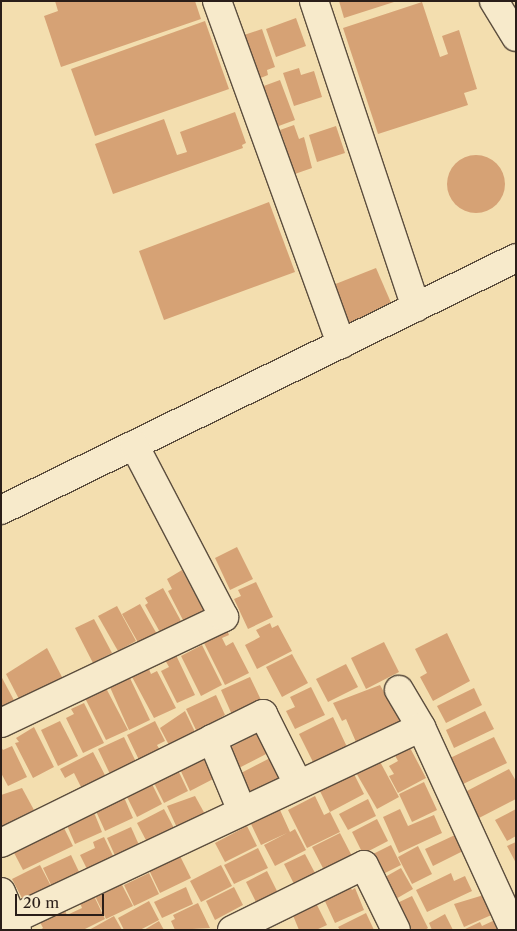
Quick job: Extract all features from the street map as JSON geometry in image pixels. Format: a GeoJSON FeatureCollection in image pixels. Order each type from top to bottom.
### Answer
{"type":"FeatureCollection","features":[{"type":"Feature","properties":{"kind":"street"},"geometry":{"type":"LineString","coordinates":[[217,1],[341,344]]}},
{"type":"Feature","properties":{"kind":"street"},"geometry":{"type":"LineString","coordinates":[[314,1],[416,307]]}},
{"type":"Feature","properties":{"kind":"street"},"geometry":{"type":"LineString","coordinates":[[494,1],[516,37]]}},
{"type":"Feature","properties":{"kind":"street"},"geometry":{"type":"LineString","coordinates":[[1,510],[516,258]]}},
{"type":"Feature","properties":{"kind":"street"},"geometry":{"type":"LineString","coordinates":[[1,723],[224,617],[134,445]]}},
{"type":"Feature","properties":{"kind":"street"},"geometry":{"type":"LineString","coordinates":[[399,690],[421,727],[514,930]]}},
{"type":"Feature","properties":{"kind":"street"},"geometry":{"type":"LineString","coordinates":[[1,843],[263,714],[298,784]]}},
{"type":"Feature","properties":{"kind":"street"},"geometry":{"type":"LineString","coordinates":[[1,892],[10,925],[298,784],[421,727]]}},
{"type":"Feature","properties":{"kind":"street"},"geometry":{"type":"LineString","coordinates":[[212,739],[242,811]]}},
{"type":"Feature","properties":{"kind":"street"},"geometry":{"type":"LineString","coordinates":[[232,930],[364,865],[396,930]]}},
{"type":"Feature","properties":{"kind":"building"},"geometry":{"type":"Polygon","coordinates":[[[55,1],[195,1],[201,19],[61,67],[44,16],[58,11],[55,1]]]}},
{"type":"Feature","properties":{"kind":"building"},"geometry":{"type":"Polygon","coordinates":[[[339,1],[394,1],[394,2],[344,18],[339,1]]]}},
{"type":"Feature","properties":{"kind":"building"},"geometry":{"type":"Polygon","coordinates":[[[422,2],[440,57],[448,54],[442,36],[459,30],[477,89],[464,93],[468,105],[378,134],[343,28],[422,2]]]}},
{"type":"Feature","properties":{"kind":"building"},"geometry":{"type":"Polygon","coordinates":[[[296,18],[306,46],[276,57],[266,29],[296,18]]]}},
{"type":"Feature","properties":{"kind":"building"},"geometry":{"type":"Polygon","coordinates":[[[205,21],[229,89],[95,136],[71,69],[205,21]]]}},
{"type":"Feature","properties":{"kind":"building"},"geometry":{"type":"Polygon","coordinates":[[[262,29],[275,67],[267,70],[268,75],[258,79],[244,35],[262,29]]]}},
{"type":"Feature","properties":{"kind":"building"},"geometry":{"type":"Polygon","coordinates":[[[299,68],[301,75],[314,71],[322,97],[294,106],[283,73],[299,68]]]}},
{"type":"Feature","properties":{"kind":"building"},"geometry":{"type":"Polygon","coordinates":[[[280,80],[295,120],[276,127],[261,87],[280,80]]]}},
{"type":"Feature","properties":{"kind":"building"},"geometry":{"type":"Polygon","coordinates":[[[235,112],[246,143],[242,145],[243,148],[113,194],[95,144],[164,119],[177,155],[187,152],[180,132],[235,112]]]}},
{"type":"Feature","properties":{"kind":"building"},"geometry":{"type":"Polygon","coordinates":[[[294,125],[299,139],[304,137],[312,168],[292,175],[283,149],[286,147],[280,130],[294,125]]]}},
{"type":"Feature","properties":{"kind":"building"},"geometry":{"type":"Polygon","coordinates":[[[336,126],[345,153],[317,162],[309,135],[336,126]]]}},
{"type":"Feature","properties":{"kind":"building"},"geometry":{"type":"Polygon","coordinates":[[[476,155],[487,157],[500,168],[505,184],[503,195],[492,208],[476,213],[465,211],[452,200],[447,184],[449,173],[460,160],[476,155]]]}},
{"type":"Feature","properties":{"kind":"building"},"geometry":{"type":"Polygon","coordinates":[[[269,202],[295,272],[164,320],[139,251],[269,202]]]}},
{"type":"Feature","properties":{"kind":"building"},"geometry":{"type":"Polygon","coordinates":[[[376,268],[392,305],[349,323],[333,285],[376,268]]]}},
{"type":"Feature","properties":{"kind":"building"},"geometry":{"type":"Polygon","coordinates":[[[237,547],[253,579],[230,590],[215,558],[237,547]]]}},
{"type":"Feature","properties":{"kind":"building"},"geometry":{"type":"Polygon","coordinates":[[[182,570],[204,611],[184,622],[168,591],[172,589],[167,579],[182,570]]]}},
{"type":"Feature","properties":{"kind":"building"},"geometry":{"type":"Polygon","coordinates":[[[256,582],[273,617],[248,629],[234,599],[241,596],[238,590],[256,582]]]}},
{"type":"Feature","properties":{"kind":"building"},"geometry":{"type":"Polygon","coordinates":[[[163,588],[181,621],[161,634],[145,605],[148,603],[145,598],[163,588]]]}},
{"type":"Feature","properties":{"kind":"building"},"geometry":{"type":"Polygon","coordinates":[[[140,604],[158,636],[140,646],[122,614],[140,604]]]}},
{"type":"Feature","properties":{"kind":"building"},"geometry":{"type":"Polygon","coordinates":[[[117,606],[136,641],[118,651],[98,616],[117,606]]]}},
{"type":"Feature","properties":{"kind":"building"},"geometry":{"type":"Polygon","coordinates":[[[94,619],[112,653],[93,663],[75,628],[94,619]]]}},
{"type":"Feature","properties":{"kind":"building"},"geometry":{"type":"Polygon","coordinates":[[[270,623],[272,628],[278,625],[292,651],[257,669],[245,645],[260,637],[256,630],[270,623]]]}},
{"type":"Feature","properties":{"kind":"building"},"geometry":{"type":"Polygon","coordinates":[[[226,627],[229,635],[222,638],[226,646],[233,642],[249,673],[225,685],[202,639],[226,627]]]}},
{"type":"Feature","properties":{"kind":"building"},"geometry":{"type":"Polygon","coordinates":[[[447,633],[470,681],[433,701],[420,677],[427,673],[415,649],[447,633]]]}},
{"type":"Feature","properties":{"kind":"building"},"geometry":{"type":"Polygon","coordinates":[[[384,642],[399,672],[366,689],[351,658],[384,642]]]}},
{"type":"Feature","properties":{"kind":"building"},"geometry":{"type":"Polygon","coordinates":[[[202,645],[222,685],[201,696],[181,656],[202,645]]]}},
{"type":"Feature","properties":{"kind":"building"},"geometry":{"type":"Polygon","coordinates":[[[47,648],[63,679],[20,701],[6,674],[47,648]]]}},
{"type":"Feature","properties":{"kind":"building"},"geometry":{"type":"Polygon","coordinates":[[[175,653],[195,695],[177,703],[161,671],[169,667],[164,658],[175,653]]]}},
{"type":"Feature","properties":{"kind":"building"},"geometry":{"type":"Polygon","coordinates":[[[292,654],[308,683],[282,697],[266,667],[292,654]]]}},
{"type":"Feature","properties":{"kind":"building"},"geometry":{"type":"Polygon","coordinates":[[[346,664],[358,687],[328,702],[316,679],[346,664]]]}},
{"type":"Feature","properties":{"kind":"building"},"geometry":{"type":"Polygon","coordinates":[[[148,667],[151,674],[157,671],[176,708],[154,718],[131,675],[148,667]]]}},
{"type":"Feature","properties":{"kind":"building"},"geometry":{"type":"Polygon","coordinates":[[[1,676],[16,704],[1,712],[1,676]]]}},
{"type":"Feature","properties":{"kind":"building"},"geometry":{"type":"Polygon","coordinates":[[[129,676],[150,720],[129,730],[109,685],[129,676]]]}},
{"type":"Feature","properties":{"kind":"building"},"geometry":{"type":"Polygon","coordinates":[[[250,677],[261,700],[233,717],[221,690],[250,677]]]}},
{"type":"Feature","properties":{"kind":"building"},"geometry":{"type":"Polygon","coordinates":[[[380,685],[400,721],[356,742],[346,719],[342,721],[333,703],[380,685]]]}},
{"type":"Feature","properties":{"kind":"building"},"geometry":{"type":"Polygon","coordinates":[[[311,687],[325,715],[295,729],[286,711],[295,707],[290,697],[311,687]]]}},
{"type":"Feature","properties":{"kind":"building"},"geometry":{"type":"Polygon","coordinates":[[[474,688],[482,705],[446,723],[437,706],[474,688]]]}},
{"type":"Feature","properties":{"kind":"building"},"geometry":{"type":"Polygon","coordinates":[[[102,689],[107,690],[128,730],[106,740],[85,698],[102,689]]]}},
{"type":"Feature","properties":{"kind":"building"},"geometry":{"type":"Polygon","coordinates":[[[216,695],[225,715],[197,732],[186,709],[216,695]]]}},
{"type":"Feature","properties":{"kind":"building"},"geometry":{"type":"Polygon","coordinates":[[[84,703],[104,743],[83,753],[66,718],[74,714],[71,709],[84,703]]]}},
{"type":"Feature","properties":{"kind":"building"},"geometry":{"type":"Polygon","coordinates":[[[185,711],[196,734],[170,747],[160,728],[185,711]]]}},
{"type":"Feature","properties":{"kind":"building"},"geometry":{"type":"Polygon","coordinates":[[[485,711],[494,729],[454,748],[446,730],[485,711]]]}},
{"type":"Feature","properties":{"kind":"building"},"geometry":{"type":"Polygon","coordinates":[[[333,717],[347,747],[314,764],[299,734],[333,717]]]}},
{"type":"Feature","properties":{"kind":"building"},"geometry":{"type":"Polygon","coordinates":[[[60,721],[78,756],[58,766],[41,730],[60,721]]]}},
{"type":"Feature","properties":{"kind":"building"},"geometry":{"type":"Polygon","coordinates":[[[155,721],[165,741],[157,745],[161,752],[140,762],[127,735],[155,721]]]}},
{"type":"Feature","properties":{"kind":"building"},"geometry":{"type":"Polygon","coordinates":[[[34,727],[54,767],[33,778],[15,743],[19,742],[16,738],[34,727]]]}},
{"type":"Feature","properties":{"kind":"building"},"geometry":{"type":"Polygon","coordinates":[[[260,732],[270,752],[237,769],[227,749],[260,732]]]}},
{"type":"Feature","properties":{"kind":"building"},"geometry":{"type":"Polygon","coordinates":[[[124,737],[136,762],[110,774],[98,749],[124,737]]]}},
{"type":"Feature","properties":{"kind":"building"},"geometry":{"type":"Polygon","coordinates":[[[494,737],[507,763],[461,785],[448,759],[494,737]]]}},
{"type":"Feature","properties":{"kind":"building"},"geometry":{"type":"Polygon","coordinates":[[[408,744],[426,778],[398,793],[389,776],[394,774],[389,766],[398,761],[393,752],[408,744]]]}},
{"type":"Feature","properties":{"kind":"building"},"geometry":{"type":"Polygon","coordinates":[[[12,746],[27,777],[8,786],[1,773],[1,747],[3,750],[12,746]]]}},
{"type":"Feature","properties":{"kind":"building"},"geometry":{"type":"Polygon","coordinates":[[[93,752],[107,779],[83,791],[74,773],[65,778],[60,769],[93,752]]]}},
{"type":"Feature","properties":{"kind":"building"},"geometry":{"type":"Polygon","coordinates":[[[206,754],[217,777],[190,791],[179,767],[206,754]]]}},
{"type":"Feature","properties":{"kind":"building"},"geometry":{"type":"Polygon","coordinates":[[[274,756],[282,781],[252,796],[241,773],[274,756]]]}},
{"type":"Feature","properties":{"kind":"building"},"geometry":{"type":"Polygon","coordinates":[[[378,758],[399,797],[377,809],[355,771],[378,758]]]}},
{"type":"Feature","properties":{"kind":"building"},"geometry":{"type":"Polygon","coordinates":[[[177,768],[188,791],[164,803],[152,779],[177,768]]]}},
{"type":"Feature","properties":{"kind":"building"},"geometry":{"type":"Polygon","coordinates":[[[509,769],[516,781],[516,799],[479,818],[465,792],[509,769]]]}},
{"type":"Feature","properties":{"kind":"building"},"geometry":{"type":"Polygon","coordinates":[[[353,772],[364,794],[330,812],[319,789],[353,772]]]}},
{"type":"Feature","properties":{"kind":"building"},"geometry":{"type":"Polygon","coordinates":[[[151,782],[162,804],[137,817],[126,795],[151,782]]]}},
{"type":"Feature","properties":{"kind":"building"},"geometry":{"type":"Polygon","coordinates":[[[424,782],[437,810],[412,822],[399,794],[424,782]]]}},
{"type":"Feature","properties":{"kind":"building"},"geometry":{"type":"Polygon","coordinates":[[[22,788],[34,810],[1,827],[1,795],[22,788]]]}},
{"type":"Feature","properties":{"kind":"building"},"geometry":{"type":"Polygon","coordinates":[[[123,795],[133,818],[105,831],[95,809],[123,795]]]}},
{"type":"Feature","properties":{"kind":"building"},"geometry":{"type":"Polygon","coordinates":[[[195,796],[206,816],[178,830],[167,806],[195,796]]]}},
{"type":"Feature","properties":{"kind":"building"},"geometry":{"type":"Polygon","coordinates":[[[315,796],[324,815],[330,812],[340,832],[307,848],[288,810],[315,796]]]}},
{"type":"Feature","properties":{"kind":"building"},"geometry":{"type":"Polygon","coordinates":[[[368,799],[376,816],[348,830],[339,814],[368,799]]]}},
{"type":"Feature","properties":{"kind":"building"},"geometry":{"type":"Polygon","coordinates":[[[164,809],[175,830],[148,844],[137,823],[164,809]]]}},
{"type":"Feature","properties":{"kind":"building"},"geometry":{"type":"Polygon","coordinates":[[[400,809],[408,826],[434,815],[442,833],[399,853],[383,817],[400,809]]]}},
{"type":"Feature","properties":{"kind":"building"},"geometry":{"type":"Polygon","coordinates":[[[516,809],[516,836],[507,841],[495,820],[516,809]]]}},
{"type":"Feature","properties":{"kind":"building"},"geometry":{"type":"Polygon","coordinates":[[[93,810],[102,832],[75,844],[66,823],[93,810]]]}},
{"type":"Feature","properties":{"kind":"building"},"geometry":{"type":"Polygon","coordinates":[[[280,810],[290,832],[295,829],[306,850],[275,866],[264,845],[287,833],[261,845],[251,824],[280,810]]]}},
{"type":"Feature","properties":{"kind":"building"},"geometry":{"type":"Polygon","coordinates":[[[377,819],[388,841],[363,854],[352,832],[377,819]]]}},
{"type":"Feature","properties":{"kind":"building"},"geometry":{"type":"Polygon","coordinates":[[[62,824],[73,846],[23,870],[12,849],[62,824]]]}},
{"type":"Feature","properties":{"kind":"building"},"geometry":{"type":"Polygon","coordinates":[[[247,826],[257,846],[225,862],[215,843],[247,826]]]}},
{"type":"Feature","properties":{"kind":"building"},"geometry":{"type":"Polygon","coordinates":[[[131,827],[139,845],[117,860],[107,838],[131,827]]]}},
{"type":"Feature","properties":{"kind":"building"},"geometry":{"type":"Polygon","coordinates":[[[340,833],[353,858],[325,872],[312,847],[340,833]]]}},
{"type":"Feature","properties":{"kind":"building"},"geometry":{"type":"Polygon","coordinates":[[[455,835],[463,851],[433,866],[425,849],[455,835]]]}},
{"type":"Feature","properties":{"kind":"building"},"geometry":{"type":"Polygon","coordinates":[[[104,837],[114,858],[88,871],[80,855],[95,848],[93,842],[104,837]]]}},
{"type":"Feature","properties":{"kind":"building"},"geometry":{"type":"Polygon","coordinates":[[[516,842],[516,863],[507,846],[516,842]]]}},
{"type":"Feature","properties":{"kind":"building"},"geometry":{"type":"Polygon","coordinates":[[[391,845],[401,865],[379,876],[369,856],[391,845]]]}},
{"type":"Feature","properties":{"kind":"building"},"geometry":{"type":"Polygon","coordinates":[[[418,846],[432,874],[412,884],[398,857],[418,846]]]}},
{"type":"Feature","properties":{"kind":"building"},"geometry":{"type":"Polygon","coordinates":[[[258,848],[268,868],[234,884],[224,865],[258,848]]]}},
{"type":"Feature","properties":{"kind":"building"},"geometry":{"type":"Polygon","coordinates":[[[179,854],[191,878],[160,893],[149,870],[179,854]]]}},
{"type":"Feature","properties":{"kind":"building"},"geometry":{"type":"Polygon","coordinates":[[[305,854],[315,873],[294,884],[284,864],[305,854]]]}},
{"type":"Feature","properties":{"kind":"building"},"geometry":{"type":"Polygon","coordinates":[[[71,855],[81,876],[53,889],[43,868],[71,855]]]}},
{"type":"Feature","properties":{"kind":"building"},"geometry":{"type":"Polygon","coordinates":[[[40,865],[52,888],[24,902],[12,879],[40,865]]]}},
{"type":"Feature","properties":{"kind":"building"},"geometry":{"type":"Polygon","coordinates":[[[221,865],[232,886],[201,902],[190,881],[221,865]]]}},
{"type":"Feature","properties":{"kind":"building"},"geometry":{"type":"Polygon","coordinates":[[[401,868],[413,889],[394,900],[378,881],[401,868]]]}},
{"type":"Feature","properties":{"kind":"building"},"geometry":{"type":"Polygon","coordinates":[[[267,871],[279,895],[258,906],[246,882],[267,871]]]}},
{"type":"Feature","properties":{"kind":"building"},"geometry":{"type":"Polygon","coordinates":[[[149,873],[159,894],[134,906],[124,885],[149,873]]]}},
{"type":"Feature","properties":{"kind":"building"},"geometry":{"type":"Polygon","coordinates":[[[451,873],[454,881],[465,876],[472,891],[427,912],[416,890],[451,873]]]}},
{"type":"Feature","properties":{"kind":"building"},"geometry":{"type":"Polygon","coordinates":[[[121,883],[133,906],[106,919],[95,896],[121,883]]]}},
{"type":"Feature","properties":{"kind":"building"},"geometry":{"type":"Polygon","coordinates":[[[349,885],[352,890],[355,888],[364,910],[335,923],[323,897],[349,885]]]}},
{"type":"Feature","properties":{"kind":"building"},"geometry":{"type":"Polygon","coordinates":[[[186,887],[193,904],[162,918],[154,902],[186,887]]]}},
{"type":"Feature","properties":{"kind":"building"},"geometry":{"type":"Polygon","coordinates":[[[234,887],[243,905],[215,920],[206,901],[234,887]]]}},
{"type":"Feature","properties":{"kind":"building"},"geometry":{"type":"Polygon","coordinates":[[[487,894],[496,913],[464,927],[454,904],[487,894]]]}},
{"type":"Feature","properties":{"kind":"building"},"geometry":{"type":"Polygon","coordinates":[[[94,896],[105,919],[83,930],[40,930],[43,928],[40,922],[65,911],[67,915],[82,908],[80,903],[94,896]]]}},
{"type":"Feature","properties":{"kind":"building"},"geometry":{"type":"Polygon","coordinates":[[[412,896],[428,928],[425,930],[405,930],[393,905],[412,896]]]}},
{"type":"Feature","properties":{"kind":"building"},"geometry":{"type":"Polygon","coordinates":[[[149,901],[159,920],[140,930],[124,930],[118,918],[149,901]]]}},
{"type":"Feature","properties":{"kind":"building"},"geometry":{"type":"Polygon","coordinates":[[[315,901],[327,925],[316,930],[299,930],[292,913],[315,901]]]}},
{"type":"Feature","properties":{"kind":"building"},"geometry":{"type":"Polygon","coordinates":[[[198,903],[210,928],[175,930],[171,921],[175,919],[173,915],[198,903]]]}},
{"type":"Feature","properties":{"kind":"building"},"geometry":{"type":"Polygon","coordinates":[[[366,913],[374,930],[340,930],[338,927],[366,913]]]}},
{"type":"Feature","properties":{"kind":"building"},"geometry":{"type":"Polygon","coordinates":[[[445,914],[453,930],[432,930],[429,923],[445,914]]]}},
{"type":"Feature","properties":{"kind":"building"},"geometry":{"type":"Polygon","coordinates":[[[114,916],[122,930],[89,930],[114,916]]]}},
{"type":"Feature","properties":{"kind":"building"},"geometry":{"type":"Polygon","coordinates":[[[495,920],[499,930],[463,930],[480,922],[482,926],[495,920]]]}},
{"type":"Feature","properties":{"kind":"building"},"geometry":{"type":"Polygon","coordinates":[[[159,921],[164,930],[144,930],[159,921]]]}}]}
